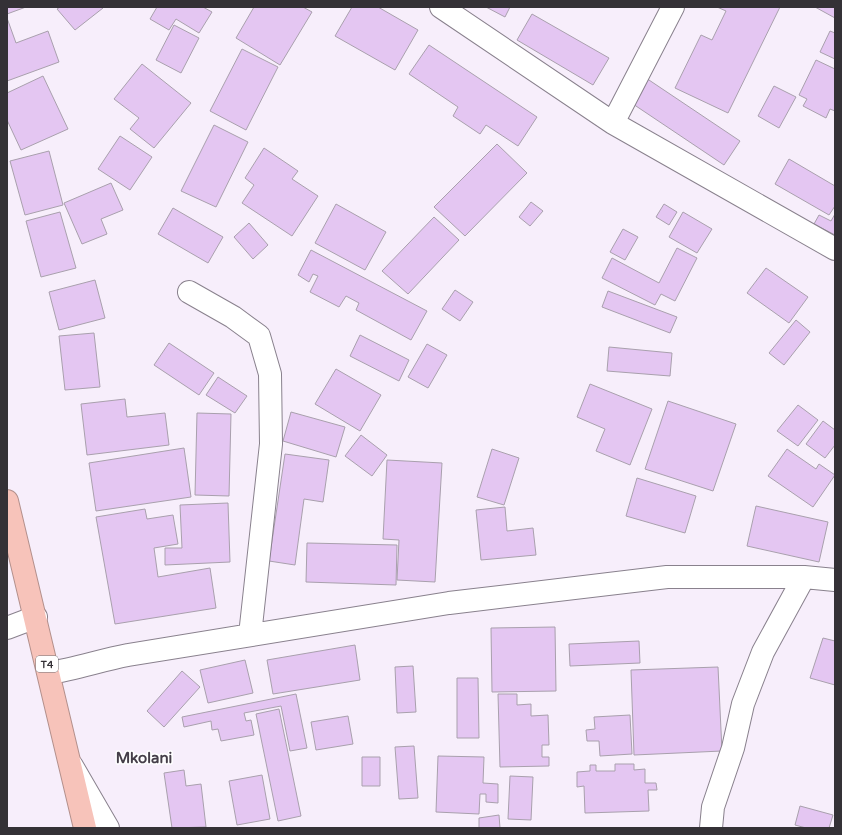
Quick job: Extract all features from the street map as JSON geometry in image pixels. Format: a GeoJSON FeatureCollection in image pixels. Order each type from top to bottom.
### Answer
{"type":"FeatureCollection","features":[{"type":"Feature","properties":{"kind":"highway","name":"T4"},"geometry":{"type":"LineString","coordinates":[[7,501],[36,617],[84,828]]}},
{"type":"Feature","properties":{"kind":"street"},"geometry":{"type":"LineString","coordinates":[[440,7],[613,123],[835,249]]}},
{"type":"Feature","properties":{"kind":"street"},"geometry":{"type":"LineString","coordinates":[[613,123],[672,7]]}},
{"type":"Feature","properties":{"kind":"street"},"geometry":{"type":"LineString","coordinates":[[189,292],[232,317],[259,336],[270,374],[271,444],[250,635]]}},
{"type":"Feature","properties":{"kind":"street"},"geometry":{"type":"LineString","coordinates":[[49,673],[121,656],[449,603],[667,577],[804,577],[835,580]]}},
{"type":"Feature","properties":{"kind":"street"},"geometry":{"type":"LineString","coordinates":[[711,828],[713,807],[733,748],[743,704],[763,652],[804,577]]}},
{"type":"Feature","properties":{"kind":"street"},"geometry":{"type":"LineString","coordinates":[[7,628],[36,617]]}},
{"type":"Feature","properties":{"kind":"street"},"geometry":{"type":"LineString","coordinates":[[69,762],[108,828]]}},
{"type":"Feature","properties":{"kind":"building"},"geometry":{"type":"Polygon","coordinates":[[[7,7],[26,7],[7,14],[7,7]]]}},
{"type":"Feature","properties":{"kind":"building"},"geometry":{"type":"Polygon","coordinates":[[[60,7],[103,8],[75,30],[57,9],[60,7]]]}},
{"type":"Feature","properties":{"kind":"building"},"geometry":{"type":"Polygon","coordinates":[[[157,7],[203,7],[212,12],[199,33],[176,19],[169,30],[150,19],[157,7]]]}},
{"type":"Feature","properties":{"kind":"building"},"geometry":{"type":"Polygon","coordinates":[[[254,7],[303,7],[312,12],[280,65],[236,38],[254,7]]]}},
{"type":"Feature","properties":{"kind":"building"},"geometry":{"type":"Polygon","coordinates":[[[352,7],[378,7],[418,30],[395,70],[335,36],[352,7]]]}},
{"type":"Feature","properties":{"kind":"building"},"geometry":{"type":"Polygon","coordinates":[[[486,7],[510,7],[505,17],[486,7]]]}},
{"type":"Feature","properties":{"kind":"building"},"geometry":{"type":"Polygon","coordinates":[[[717,7],[780,7],[728,113],[675,88],[701,35],[712,40],[726,11],[717,7]]]}},
{"type":"Feature","properties":{"kind":"building"},"geometry":{"type":"Polygon","coordinates":[[[815,7],[835,7],[835,18],[815,7]]]}},
{"type":"Feature","properties":{"kind":"building"},"geometry":{"type":"Polygon","coordinates":[[[532,14],[609,58],[593,85],[517,40],[532,14]]]}},
{"type":"Feature","properties":{"kind":"building"},"geometry":{"type":"Polygon","coordinates":[[[7,18],[16,43],[48,31],[59,62],[7,81],[7,18]]]}},
{"type":"Feature","properties":{"kind":"building"},"geometry":{"type":"Polygon","coordinates":[[[174,25],[199,38],[181,73],[156,60],[174,25]]]}},
{"type":"Feature","properties":{"kind":"building"},"geometry":{"type":"Polygon","coordinates":[[[830,31],[835,33],[835,59],[820,52],[830,31]]]}},
{"type":"Feature","properties":{"kind":"building"},"geometry":{"type":"Polygon","coordinates":[[[429,45],[537,117],[518,146],[486,125],[480,134],[453,116],[458,107],[409,74],[429,45]]]}},
{"type":"Feature","properties":{"kind":"building"},"geometry":{"type":"Polygon","coordinates":[[[242,49],[278,67],[246,130],[210,111],[242,49]]]}},
{"type":"Feature","properties":{"kind":"building"},"geometry":{"type":"Polygon","coordinates":[[[816,60],[835,69],[835,111],[830,109],[826,118],[803,106],[807,99],[799,95],[816,60]]]}},
{"type":"Feature","properties":{"kind":"building"},"geometry":{"type":"Polygon","coordinates":[[[142,64],[191,103],[154,148],[130,129],[139,118],[114,99],[142,64]]]}},
{"type":"Feature","properties":{"kind":"building"},"geometry":{"type":"Polygon","coordinates":[[[43,76],[68,129],[21,150],[7,120],[7,93],[43,76]]]}},
{"type":"Feature","properties":{"kind":"building"},"geometry":{"type":"Polygon","coordinates":[[[646,78],[740,141],[724,165],[630,102],[646,78]]]}},
{"type":"Feature","properties":{"kind":"building"},"geometry":{"type":"Polygon","coordinates":[[[774,86],[796,97],[779,128],[758,116],[774,86]]]}},
{"type":"Feature","properties":{"kind":"building"},"geometry":{"type":"Polygon","coordinates":[[[214,125],[248,142],[216,207],[181,191],[214,125]]]}},
{"type":"Feature","properties":{"kind":"building"},"geometry":{"type":"Polygon","coordinates":[[[120,136],[152,157],[130,190],[98,169],[120,136]]]}},
{"type":"Feature","properties":{"kind":"building"},"geometry":{"type":"Polygon","coordinates":[[[497,144],[527,173],[465,236],[434,207],[497,144]]]}},
{"type":"Feature","properties":{"kind":"building"},"geometry":{"type":"Polygon","coordinates":[[[264,148],[298,171],[292,179],[318,196],[292,236],[242,203],[254,185],[245,178],[264,148]]]}},
{"type":"Feature","properties":{"kind":"building"},"geometry":{"type":"Polygon","coordinates":[[[49,151],[63,205],[25,215],[10,161],[49,151]]]}},
{"type":"Feature","properties":{"kind":"building"},"geometry":{"type":"Polygon","coordinates":[[[789,159],[835,186],[835,206],[829,215],[775,184],[789,159]]]}},
{"type":"Feature","properties":{"kind":"building"},"geometry":{"type":"Polygon","coordinates":[[[111,183],[123,210],[101,219],[107,234],[82,244],[64,203],[111,183]]]}},
{"type":"Feature","properties":{"kind":"building"},"geometry":{"type":"Polygon","coordinates":[[[531,202],[543,211],[530,226],[519,217],[531,202]]]}},
{"type":"Feature","properties":{"kind":"building"},"geometry":{"type":"Polygon","coordinates":[[[336,204],[386,232],[365,270],[315,243],[336,204]]]}},
{"type":"Feature","properties":{"kind":"building"},"geometry":{"type":"Polygon","coordinates":[[[664,204],[677,212],[669,225],[656,217],[664,204]]]}},
{"type":"Feature","properties":{"kind":"building"},"geometry":{"type":"Polygon","coordinates":[[[173,208],[223,237],[208,263],[158,234],[173,208]]]}},
{"type":"Feature","properties":{"kind":"building"},"geometry":{"type":"Polygon","coordinates":[[[60,212],[76,268],[41,277],[26,221],[60,212]]]}},
{"type":"Feature","properties":{"kind":"building"},"geometry":{"type":"Polygon","coordinates":[[[683,212],[712,229],[697,253],[669,237],[683,212]]]}},
{"type":"Feature","properties":{"kind":"building"},"geometry":{"type":"Polygon","coordinates":[[[835,214],[835,235],[814,224],[819,215],[831,221],[835,214]]]}},
{"type":"Feature","properties":{"kind":"building"},"geometry":{"type":"Polygon","coordinates":[[[434,217],[459,240],[408,294],[382,271],[434,217]]]}},
{"type":"Feature","properties":{"kind":"building"},"geometry":{"type":"Polygon","coordinates":[[[249,223],[268,245],[253,259],[234,237],[249,223]]]}},
{"type":"Feature","properties":{"kind":"building"},"geometry":{"type":"Polygon","coordinates":[[[623,229],[638,237],[625,260],[610,252],[623,229]]]}},
{"type":"Feature","properties":{"kind":"building"},"geometry":{"type":"Polygon","coordinates":[[[677,248],[697,258],[675,301],[661,294],[655,305],[602,278],[612,258],[659,283],[677,248]]]}},
{"type":"Feature","properties":{"kind":"building"},"geometry":{"type":"Polygon","coordinates":[[[311,250],[427,311],[411,340],[356,310],[359,303],[346,296],[339,307],[310,292],[318,276],[313,274],[309,282],[298,275],[311,250]]]}},
{"type":"Feature","properties":{"kind":"building"},"geometry":{"type":"Polygon","coordinates":[[[766,268],[808,297],[789,323],[747,293],[766,268]]]}},
{"type":"Feature","properties":{"kind":"building"},"geometry":{"type":"Polygon","coordinates":[[[95,280],[105,318],[59,330],[49,292],[95,280]]]}},
{"type":"Feature","properties":{"kind":"building"},"geometry":{"type":"Polygon","coordinates":[[[455,290],[473,302],[460,321],[442,309],[455,290]]]}},
{"type":"Feature","properties":{"kind":"building"},"geometry":{"type":"Polygon","coordinates":[[[608,291],[677,317],[670,333],[602,307],[608,291]]]}},
{"type":"Feature","properties":{"kind":"building"},"geometry":{"type":"Polygon","coordinates":[[[796,320],[810,332],[784,365],[769,353],[796,320]]]}},
{"type":"Feature","properties":{"kind":"building"},"geometry":{"type":"Polygon","coordinates":[[[94,333],[100,387],[65,390],[59,336],[94,333]]]}},
{"type":"Feature","properties":{"kind":"building"},"geometry":{"type":"Polygon","coordinates":[[[360,335],[409,360],[399,381],[350,356],[360,335]]]}},
{"type":"Feature","properties":{"kind":"building"},"geometry":{"type":"Polygon","coordinates":[[[169,343],[214,373],[199,395],[154,365],[169,343]]]}},
{"type":"Feature","properties":{"kind":"building"},"geometry":{"type":"Polygon","coordinates":[[[427,344],[447,355],[428,388],[408,377],[427,344]]]}},
{"type":"Feature","properties":{"kind":"building"},"geometry":{"type":"Polygon","coordinates":[[[609,347],[672,353],[670,376],[607,371],[609,347]]]}},
{"type":"Feature","properties":{"kind":"building"},"geometry":{"type":"Polygon","coordinates":[[[336,369],[381,395],[360,431],[315,404],[336,369]]]}},
{"type":"Feature","properties":{"kind":"building"},"geometry":{"type":"Polygon","coordinates":[[[218,377],[247,396],[235,413],[206,395],[218,377]]]}},
{"type":"Feature","properties":{"kind":"building"},"geometry":{"type":"Polygon","coordinates":[[[590,384],[652,409],[630,465],[596,451],[605,429],[577,417],[590,384]]]}},
{"type":"Feature","properties":{"kind":"building"},"geometry":{"type":"Polygon","coordinates":[[[125,399],[127,417],[165,413],[169,445],[87,455],[81,404],[125,399]]]}},
{"type":"Feature","properties":{"kind":"building"},"geometry":{"type":"Polygon","coordinates":[[[668,401],[736,424],[713,491],[645,469],[668,401]]]}},
{"type":"Feature","properties":{"kind":"building"},"geometry":{"type":"Polygon","coordinates":[[[798,405],[818,420],[798,446],[777,431],[798,405]]]}},
{"type":"Feature","properties":{"kind":"building"},"geometry":{"type":"Polygon","coordinates":[[[291,412],[345,427],[336,457],[283,441],[291,412]]]}},
{"type":"Feature","properties":{"kind":"building"},"geometry":{"type":"Polygon","coordinates":[[[197,413],[231,414],[229,496],[195,495],[197,413]]]}},
{"type":"Feature","properties":{"kind":"building"},"geometry":{"type":"Polygon","coordinates":[[[823,421],[835,430],[835,445],[825,458],[806,444],[823,421]]]}},
{"type":"Feature","properties":{"kind":"building"},"geometry":{"type":"Polygon","coordinates":[[[361,435],[387,455],[372,476],[345,456],[361,435]]]}},
{"type":"Feature","properties":{"kind":"building"},"geometry":{"type":"Polygon","coordinates":[[[184,448],[191,497],[96,511],[89,463],[184,448]]]}},
{"type":"Feature","properties":{"kind":"building"},"geometry":{"type":"Polygon","coordinates":[[[492,449],[519,458],[504,505],[477,497],[492,449]]]}},
{"type":"Feature","properties":{"kind":"building"},"geometry":{"type":"Polygon","coordinates":[[[787,449],[816,469],[819,464],[835,475],[813,507],[768,476],[787,449]]]}},
{"type":"Feature","properties":{"kind":"building"},"geometry":{"type":"Polygon","coordinates":[[[285,454],[329,460],[323,502],[304,499],[295,565],[269,561],[285,454]]]}},
{"type":"Feature","properties":{"kind":"building"},"geometry":{"type":"Polygon","coordinates":[[[387,460],[442,463],[435,582],[397,580],[399,540],[383,539],[387,460]]]}},
{"type":"Feature","properties":{"kind":"building"},"geometry":{"type":"Polygon","coordinates":[[[637,478],[696,496],[685,533],[626,516],[637,478]]]}},
{"type":"Feature","properties":{"kind":"building"},"geometry":{"type":"Polygon","coordinates":[[[228,503],[230,562],[165,565],[165,548],[182,548],[180,505],[228,503]]]}},
{"type":"Feature","properties":{"kind":"building"},"geometry":{"type":"Polygon","coordinates":[[[756,506],[828,522],[819,562],[747,546],[756,506]]]}},
{"type":"Feature","properties":{"kind":"building"},"geometry":{"type":"Polygon","coordinates":[[[505,507],[507,531],[533,528],[536,555],[481,560],[476,510],[505,507]]]}},
{"type":"Feature","properties":{"kind":"building"},"geometry":{"type":"Polygon","coordinates":[[[145,509],[147,519],[173,515],[178,544],[154,548],[158,577],[210,568],[216,608],[115,624],[96,517],[145,509]]]}},
{"type":"Feature","properties":{"kind":"building"},"geometry":{"type":"Polygon","coordinates":[[[307,543],[397,545],[396,585],[306,582],[307,543]]]}},
{"type":"Feature","properties":{"kind":"building"},"geometry":{"type":"Polygon","coordinates":[[[555,627],[556,691],[492,692],[491,628],[555,627]]]}},
{"type":"Feature","properties":{"kind":"building"},"geometry":{"type":"Polygon","coordinates":[[[823,638],[835,641],[835,685],[810,678],[823,638]]]}},
{"type":"Feature","properties":{"kind":"building"},"geometry":{"type":"Polygon","coordinates":[[[639,641],[640,663],[570,666],[569,644],[639,641]]]}},
{"type":"Feature","properties":{"kind":"building"},"geometry":{"type":"Polygon","coordinates":[[[355,645],[360,680],[273,694],[267,660],[355,645]]]}},
{"type":"Feature","properties":{"kind":"building"},"geometry":{"type":"Polygon","coordinates":[[[245,660],[253,693],[208,703],[200,670],[245,660]]]}},
{"type":"Feature","properties":{"kind":"building"},"geometry":{"type":"Polygon","coordinates":[[[413,666],[416,712],[397,713],[395,667],[413,666]]]}},
{"type":"Feature","properties":{"kind":"building"},"geometry":{"type":"Polygon","coordinates":[[[718,667],[722,751],[634,755],[631,670],[718,667]]]}},
{"type":"Feature","properties":{"kind":"building"},"geometry":{"type":"Polygon","coordinates":[[[182,671],[200,687],[164,727],[147,711],[182,671]]]}},
{"type":"Feature","properties":{"kind":"building"},"geometry":{"type":"Polygon","coordinates":[[[457,678],[478,678],[479,738],[457,738],[457,678]]]}},
{"type":"Feature","properties":{"kind":"building"},"geometry":{"type":"Polygon","coordinates":[[[296,694],[307,748],[290,751],[281,706],[244,713],[246,721],[251,720],[254,735],[221,741],[218,729],[212,730],[211,721],[184,727],[182,717],[296,694]]]}},
{"type":"Feature","properties":{"kind":"building"},"geometry":{"type":"Polygon","coordinates":[[[498,694],[517,694],[517,705],[531,704],[531,716],[548,715],[549,745],[542,745],[542,757],[549,757],[549,766],[500,767],[498,694]]]}},
{"type":"Feature","properties":{"kind":"building"},"geometry":{"type":"Polygon","coordinates":[[[279,709],[301,816],[278,821],[256,714],[279,709]]]}},
{"type":"Feature","properties":{"kind":"building"},"geometry":{"type":"Polygon","coordinates":[[[630,715],[632,754],[600,756],[599,741],[587,741],[586,730],[595,729],[594,717],[630,715]]]}},
{"type":"Feature","properties":{"kind":"building"},"geometry":{"type":"Polygon","coordinates":[[[348,716],[353,744],[316,750],[311,722],[348,716]]]}},
{"type":"Feature","properties":{"kind":"building"},"geometry":{"type":"Polygon","coordinates":[[[414,746],[418,798],[399,799],[395,747],[414,746]]]}},
{"type":"Feature","properties":{"kind":"building"},"geometry":{"type":"Polygon","coordinates":[[[438,756],[484,757],[483,783],[498,784],[498,803],[486,802],[486,794],[480,794],[479,814],[436,812],[438,756]]]}},
{"type":"Feature","properties":{"kind":"building"},"geometry":{"type":"Polygon","coordinates":[[[362,757],[380,757],[380,786],[362,786],[362,757]]]}},
{"type":"Feature","properties":{"kind":"building"},"geometry":{"type":"Polygon","coordinates":[[[615,764],[634,764],[634,770],[645,769],[645,783],[656,783],[657,790],[648,790],[649,811],[585,813],[584,786],[577,787],[577,772],[590,771],[590,765],[596,765],[596,771],[615,771],[615,764]]]}},
{"type":"Feature","properties":{"kind":"building"},"geometry":{"type":"Polygon","coordinates":[[[184,770],[186,786],[201,784],[206,827],[172,828],[164,773],[184,770]]]}},
{"type":"Feature","properties":{"kind":"building"},"geometry":{"type":"Polygon","coordinates":[[[262,775],[270,819],[237,825],[229,781],[262,775]]]}},
{"type":"Feature","properties":{"kind":"building"},"geometry":{"type":"Polygon","coordinates":[[[510,776],[533,777],[531,820],[508,819],[510,776]]]}},
{"type":"Feature","properties":{"kind":"building"},"geometry":{"type":"Polygon","coordinates":[[[800,806],[833,815],[829,828],[806,828],[795,825],[800,806]]]}},
{"type":"Feature","properties":{"kind":"building"},"geometry":{"type":"Polygon","coordinates":[[[499,815],[500,828],[479,828],[479,818],[499,815]]]}},
{"type":"Feature","properties":{"kind":"district","name":"Mkolani"},"geometry":{"type":"Point","coordinates":[144,758]}}]}
